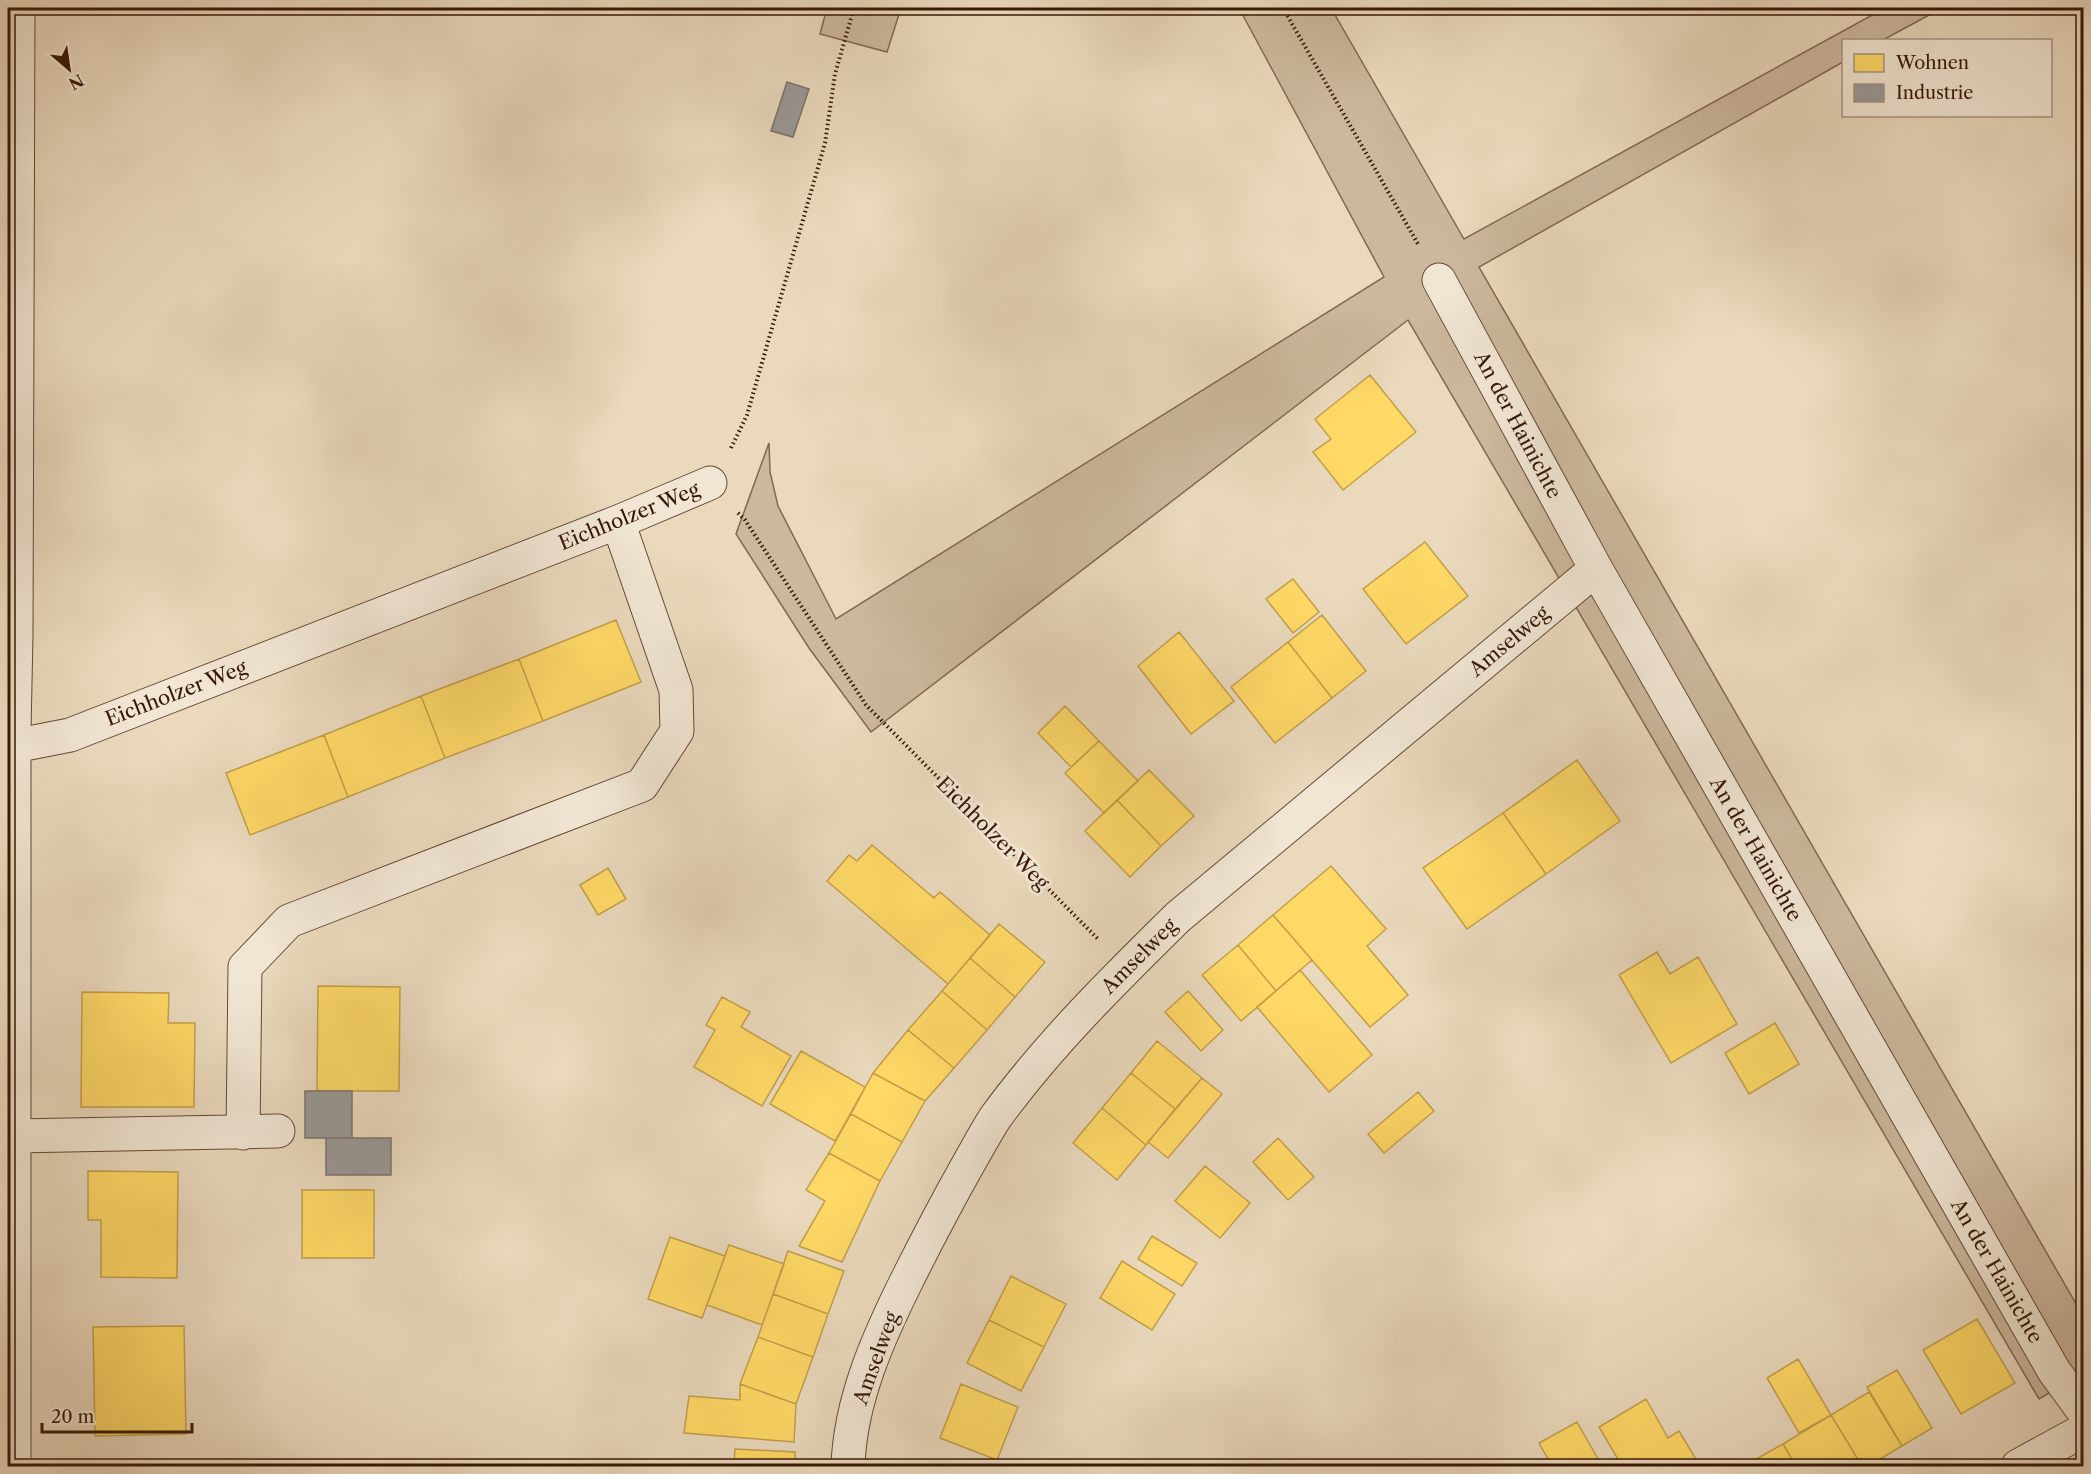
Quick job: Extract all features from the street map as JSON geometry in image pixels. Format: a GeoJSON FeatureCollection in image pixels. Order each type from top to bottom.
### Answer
{"type":"FeatureCollection","features":[{"type":"Feature","properties":{"kind":"street"},"geometry":{"type":"LineString","coordinates":[[14,1467],[12,737],[16,634],[18,8]]}},
{"type":"Feature","properties":{"kind":"street","name":"An der Hainichte"},"geometry":{"type":"LineString","coordinates":[[1439,280],[1596,569],[2054,1371],[2084,1412]]}},
{"type":"Feature","properties":{"kind":"street","name":"Eichholzer Weg"},"geometry":{"type":"LineString","coordinates":[[12,737],[70,735],[618,522],[710,483]]}},
{"type":"Feature","properties":{"kind":"street"},"geometry":{"type":"LineString","coordinates":[[243,1133],[245,967],[289,921],[642,785],[677,731],[676,690],[618,522]]}},
{"type":"Feature","properties":{"kind":"street","name":"Amselweg"},"geometry":{"type":"LineString","coordinates":[[848,1467],[849,1448],[863,1382],[898,1297],[942,1210],[994,1119],[1059,1040],[1126,968],[1178,917],[1596,569]]}},
{"type":"Feature","properties":{"kind":"street"},"geometry":{"type":"LineString","coordinates":[[14,1136],[278,1131]]}},
{"type":"Feature","properties":{"kind":"street"},"geometry":{"type":"LineString","coordinates":[[2018,1467],[2084,1430]]}},
{"type":"Feature","properties":{"kind":"path"},"geometry":{"type":"LineString","coordinates":[[710,483],[734,443],[747,415],[825,143],[835,74],[854,8]]}},
{"type":"Feature","properties":{"kind":"path"},"geometry":{"type":"LineString","coordinates":[[1283,8],[1439,280]]}},
{"type":"Feature","properties":{"kind":"path","name":"Eichholzer Weg"},"geometry":{"type":"LineString","coordinates":[[710,483],[745,520],[866,705],[1126,968]]}},
{"type":"Feature","properties":{"kind":"shaded area"},"geometry":{"type":"Polygon","coordinates":[[[827,8],[901,8],[887,52],[820,34],[827,8]]]}},
{"type":"Feature","properties":{"kind":"shaded area"},"geometry":{"type":"Polygon","coordinates":[[[1239,8],[1331,8],[1464,239],[1885,8],[1942,8],[1885,39],[1842,39],[1842,63],[1479,267],[2083,1316],[2083,1373],[2039,1399],[1408,320],[871,732],[809,648],[736,534],[769,443],[770,472],[778,506],[836,619],[1384,277],[1239,8]]]}},
{"type":"Feature","properties":{"kind":"building: Wohnen"},"geometry":{"type":"Polygon","coordinates":[[[1370,375],[1416,432],[1343,490],[1313,452],[1331,439],[1315,419],[1370,375]]]}},
{"type":"Feature","properties":{"kind":"building: Wohnen"},"geometry":{"type":"Polygon","coordinates":[[[1425,542],[1468,596],[1406,644],[1363,589],[1425,542]]]}},
{"type":"Feature","properties":{"kind":"building: Wohnen"},"geometry":{"type":"Polygon","coordinates":[[[1293,579],[1319,612],[1293,633],[1266,599],[1293,579]]]}},
{"type":"Feature","properties":{"kind":"building: Wohnen"},"geometry":{"type":"Polygon","coordinates":[[[1322,615],[1366,671],[1332,698],[1288,642],[1322,615]]]}},
{"type":"Feature","properties":{"kind":"building: Wohnen"},"geometry":{"type":"Polygon","coordinates":[[[616,620],[641,682],[543,721],[519,659],[616,620]]]}},
{"type":"Feature","properties":{"kind":"building: Wohnen"},"geometry":{"type":"Polygon","coordinates":[[[1179,632],[1234,701],[1191,734],[1138,666],[1179,632]]]}},
{"type":"Feature","properties":{"kind":"building: Wohnen"},"geometry":{"type":"Polygon","coordinates":[[[1288,642],[1332,698],[1275,743],[1231,687],[1288,642]]]}},
{"type":"Feature","properties":{"kind":"building: Wohnen"},"geometry":{"type":"Polygon","coordinates":[[[519,659],[543,721],[445,758],[421,696],[519,659]]]}},
{"type":"Feature","properties":{"kind":"building: Wohnen"},"geometry":{"type":"Polygon","coordinates":[[[421,696],[445,758],[348,797],[324,735],[421,696]]]}},
{"type":"Feature","properties":{"kind":"building: Wohnen"},"geometry":{"type":"Polygon","coordinates":[[[1065,706],[1099,741],[1071,767],[1038,733],[1065,706]]]}},
{"type":"Feature","properties":{"kind":"building: Wohnen"},"geometry":{"type":"Polygon","coordinates":[[[324,735],[348,797],[250,835],[226,773],[324,735]]]}},
{"type":"Feature","properties":{"kind":"building: Wohnen"},"geometry":{"type":"Polygon","coordinates":[[[1099,741],[1138,781],[1104,813],[1065,773],[1099,741]]]}},
{"type":"Feature","properties":{"kind":"building: Wohnen"},"geometry":{"type":"Polygon","coordinates":[[[1577,760],[1620,821],[1546,874],[1503,813],[1577,760]]]}},
{"type":"Feature","properties":{"kind":"building: Wohnen"},"geometry":{"type":"Polygon","coordinates":[[[1149,770],[1194,816],[1161,846],[1117,800],[1149,770]]]}},
{"type":"Feature","properties":{"kind":"building: Wohnen"},"geometry":{"type":"Polygon","coordinates":[[[1117,800],[1161,846],[1130,877],[1085,831],[1117,800]]]}},
{"type":"Feature","properties":{"kind":"building: Wohnen"},"geometry":{"type":"Polygon","coordinates":[[[1503,813],[1546,874],[1467,929],[1423,868],[1503,813]]]}},
{"type":"Feature","properties":{"kind":"building: Wohnen"},"geometry":{"type":"Polygon","coordinates":[[[872,845],[934,898],[940,892],[990,935],[948,984],[827,881],[849,855],[857,861],[872,845]]]}},
{"type":"Feature","properties":{"kind":"building: Wohnen"},"geometry":{"type":"Polygon","coordinates":[[[1331,866],[1386,929],[1367,946],[1408,995],[1370,1027],[1273,915],[1331,866]]]}},
{"type":"Feature","properties":{"kind":"building: Wohnen"},"geometry":{"type":"Polygon","coordinates":[[[608,868],[626,899],[598,915],[580,885],[608,868]]]}},
{"type":"Feature","properties":{"kind":"building: Wohnen"},"geometry":{"type":"Polygon","coordinates":[[[1273,915],[1312,960],[1276,991],[1238,945],[1273,915]]]}},
{"type":"Feature","properties":{"kind":"building: Wohnen"},"geometry":{"type":"Polygon","coordinates":[[[999,924],[1045,962],[1015,997],[970,958],[999,924]]]}},
{"type":"Feature","properties":{"kind":"building: Wohnen"},"geometry":{"type":"Polygon","coordinates":[[[1238,945],[1276,991],[1241,1021],[1202,975],[1238,945]]]}},
{"type":"Feature","properties":{"kind":"building: Wohnen"},"geometry":{"type":"Polygon","coordinates":[[[1657,952],[1670,974],[1698,957],[1737,1024],[1671,1063],[1619,975],[1657,952]]]}},
{"type":"Feature","properties":{"kind":"building: Wohnen"},"geometry":{"type":"Polygon","coordinates":[[[970,958],[1015,997],[987,1030],[942,991],[970,958]]]}},
{"type":"Feature","properties":{"kind":"building: Wohnen"},"geometry":{"type":"Polygon","coordinates":[[[1300,970],[1372,1055],[1329,1092],[1257,1007],[1300,970]]]}},
{"type":"Feature","properties":{"kind":"building: Wohnen"},"geometry":{"type":"Polygon","coordinates":[[[318,986],[400,987],[399,1091],[317,1091],[318,986]]]}},
{"type":"Feature","properties":{"kind":"building: Wohnen"},"geometry":{"type":"Polygon","coordinates":[[[942,991],[987,1030],[954,1068],[908,1030],[942,991]]]}},
{"type":"Feature","properties":{"kind":"building: Wohnen"},"geometry":{"type":"Polygon","coordinates":[[[1188,991],[1223,1030],[1201,1051],[1165,1012],[1188,991]]]}},
{"type":"Feature","properties":{"kind":"building: Wohnen"},"geometry":{"type":"Polygon","coordinates":[[[82,992],[169,993],[168,1023],[195,1023],[194,1107],[81,1107],[82,992]]]}},
{"type":"Feature","properties":{"kind":"building: Wohnen"},"geometry":{"type":"Polygon","coordinates":[[[722,997],[750,1012],[741,1027],[791,1056],[762,1106],[694,1067],[715,1030],[706,1025],[722,997]]]}},
{"type":"Feature","properties":{"kind":"building: Wohnen"},"geometry":{"type":"Polygon","coordinates":[[[1775,1023],[1799,1064],[1749,1094],[1725,1053],[1775,1023]]]}},
{"type":"Feature","properties":{"kind":"building: Wohnen"},"geometry":{"type":"Polygon","coordinates":[[[908,1030],[954,1068],[925,1101],[873,1073],[908,1030]]]}},
{"type":"Feature","properties":{"kind":"building: Wohnen"},"geometry":{"type":"Polygon","coordinates":[[[1157,1041],[1202,1078],[1175,1109],[1131,1073],[1157,1041]]]}},
{"type":"Feature","properties":{"kind":"building: Wohnen"},"geometry":{"type":"Polygon","coordinates":[[[801,1051],[865,1087],[835,1141],[770,1104],[801,1051]]]}},
{"type":"Feature","properties":{"kind":"building: Wohnen"},"geometry":{"type":"Polygon","coordinates":[[[873,1073],[925,1101],[902,1142],[851,1114],[873,1073]]]}},
{"type":"Feature","properties":{"kind":"building: Wohnen"},"geometry":{"type":"Polygon","coordinates":[[[1131,1073],[1175,1109],[1146,1145],[1102,1108],[1131,1073]]]}},
{"type":"Feature","properties":{"kind":"building: Wohnen"},"geometry":{"type":"Polygon","coordinates":[[[1202,1078],[1222,1094],[1168,1158],[1148,1142],[1202,1078]]]}},
{"type":"Feature","properties":{"kind":"building: Wohnen"},"geometry":{"type":"Polygon","coordinates":[[[1418,1092],[1434,1111],[1384,1153],[1368,1134],[1418,1092]]]}},
{"type":"Feature","properties":{"kind":"building: Wohnen"},"geometry":{"type":"Polygon","coordinates":[[[1102,1108],[1146,1145],[1117,1180],[1073,1143],[1102,1108]]]}},
{"type":"Feature","properties":{"kind":"building: Wohnen"},"geometry":{"type":"Polygon","coordinates":[[[851,1114],[902,1142],[880,1181],[829,1153],[851,1114]]]}},
{"type":"Feature","properties":{"kind":"building: Wohnen"},"geometry":{"type":"Polygon","coordinates":[[[1278,1138],[1314,1177],[1288,1200],[1253,1162],[1278,1138]]]}},
{"type":"Feature","properties":{"kind":"building: Wohnen"},"geometry":{"type":"Polygon","coordinates":[[[829,1153],[880,1181],[842,1262],[799,1246],[825,1201],[806,1190],[829,1153]]]}},
{"type":"Feature","properties":{"kind":"building: Wohnen"},"geometry":{"type":"Polygon","coordinates":[[[1205,1166],[1250,1203],[1220,1238],[1175,1201],[1205,1166]]]}},
{"type":"Feature","properties":{"kind":"building: Wohnen"},"geometry":{"type":"Polygon","coordinates":[[[88,1171],[178,1172],[177,1278],[101,1277],[101,1220],[88,1220],[88,1171]]]}},
{"type":"Feature","properties":{"kind":"building: Wohnen"},"geometry":{"type":"Polygon","coordinates":[[[302,1190],[374,1190],[374,1258],[302,1258],[302,1190]]]}},
{"type":"Feature","properties":{"kind":"building: Wohnen"},"geometry":{"type":"Polygon","coordinates":[[[1152,1236],[1197,1263],[1182,1286],[1138,1259],[1152,1236]]]}},
{"type":"Feature","properties":{"kind":"building: Wohnen"},"geometry":{"type":"Polygon","coordinates":[[[670,1237],[725,1256],[702,1318],[648,1299],[670,1237]]]}},
{"type":"Feature","properties":{"kind":"building: Wohnen"},"geometry":{"type":"Polygon","coordinates":[[[729,1245],[784,1264],[762,1325],[707,1305],[729,1245]]]}},
{"type":"Feature","properties":{"kind":"building: Wohnen"},"geometry":{"type":"Polygon","coordinates":[[[788,1251],[844,1271],[828,1314],[773,1294],[788,1251]]]}},
{"type":"Feature","properties":{"kind":"building: Wohnen"},"geometry":{"type":"Polygon","coordinates":[[[1122,1261],[1175,1294],[1152,1330],[1100,1298],[1122,1261]]]}},
{"type":"Feature","properties":{"kind":"building: Wohnen"},"geometry":{"type":"Polygon","coordinates":[[[1011,1276],[1066,1304],[1044,1347],[989,1320],[1011,1276]]]}},
{"type":"Feature","properties":{"kind":"building: Wohnen"},"geometry":{"type":"Polygon","coordinates":[[[773,1294],[828,1314],[813,1357],[758,1337],[773,1294]]]}},
{"type":"Feature","properties":{"kind":"building: Wohnen"},"geometry":{"type":"Polygon","coordinates":[[[1977,1319],[2015,1383],[1961,1414],[1923,1350],[1977,1319]]]}},
{"type":"Feature","properties":{"kind":"building: Wohnen"},"geometry":{"type":"Polygon","coordinates":[[[989,1320],[1044,1347],[1021,1391],[967,1363],[989,1320]]]}},
{"type":"Feature","properties":{"kind":"building: Wohnen"},"geometry":{"type":"Polygon","coordinates":[[[184,1326],[186,1434],[95,1436],[93,1327],[184,1326]]]}},
{"type":"Feature","properties":{"kind":"building: Wohnen"},"geometry":{"type":"Polygon","coordinates":[[[758,1337],[813,1357],[796,1404],[740,1384],[758,1337]]]}},
{"type":"Feature","properties":{"kind":"building: Wohnen"},"geometry":{"type":"Polygon","coordinates":[[[1798,1359],[1831,1415],[1799,1433],[1767,1378],[1798,1359]]]}},
{"type":"Feature","properties":{"kind":"building: Wohnen"},"geometry":{"type":"Polygon","coordinates":[[[1897,1370],[1932,1428],[1902,1446],[1867,1387],[1897,1370]]]}},
{"type":"Feature","properties":{"kind":"building: Wohnen"},"geometry":{"type":"Polygon","coordinates":[[[740,1384],[796,1404],[794,1442],[684,1433],[689,1396],[740,1400],[740,1384]]]}},
{"type":"Feature","properties":{"kind":"building: Wohnen"},"geometry":{"type":"Polygon","coordinates":[[[961,1384],[1018,1407],[997,1460],[940,1438],[961,1384]]]}},
{"type":"Feature","properties":{"kind":"building: Wohnen"},"geometry":{"type":"Polygon","coordinates":[[[1869,1392],[1902,1446],[1868,1466],[1862,1466],[1831,1415],[1869,1392]]]}},
{"type":"Feature","properties":{"kind":"building: Wohnen"},"geometry":{"type":"Polygon","coordinates":[[[1646,1399],[1668,1438],[1679,1431],[1700,1466],[1622,1466],[1599,1427],[1646,1399]]]}},
{"type":"Feature","properties":{"kind":"building: Wohnen"},"geometry":{"type":"Polygon","coordinates":[[[1831,1415],[1862,1466],[1796,1466],[1783,1444],[1831,1415]]]}},
{"type":"Feature","properties":{"kind":"building: Wohnen"},"geometry":{"type":"Polygon","coordinates":[[[1577,1422],[1602,1466],[1552,1466],[1539,1443],[1577,1422]]]}},
{"type":"Feature","properties":{"kind":"building: Wohnen"},"geometry":{"type":"Polygon","coordinates":[[[1783,1444],[1796,1466],[1744,1466],[1783,1444]]]}},
{"type":"Feature","properties":{"kind":"building: Wohnen"},"geometry":{"type":"Polygon","coordinates":[[[735,1449],[795,1452],[795,1466],[734,1466],[735,1449]]]}},
{"type":"Feature","properties":{"kind":"building: Industrie"},"geometry":{"type":"Polygon","coordinates":[[[787,82],[809,89],[793,137],[771,131],[787,82]]]}},
{"type":"Feature","properties":{"kind":"building: Industrie"},"geometry":{"type":"Polygon","coordinates":[[[305,1091],[352,1091],[352,1138],[305,1138],[305,1091]]]}},
{"type":"Feature","properties":{"kind":"building: Industrie"},"geometry":{"type":"Polygon","coordinates":[[[326,1138],[391,1138],[391,1175],[326,1175],[326,1138]]]}}]}
